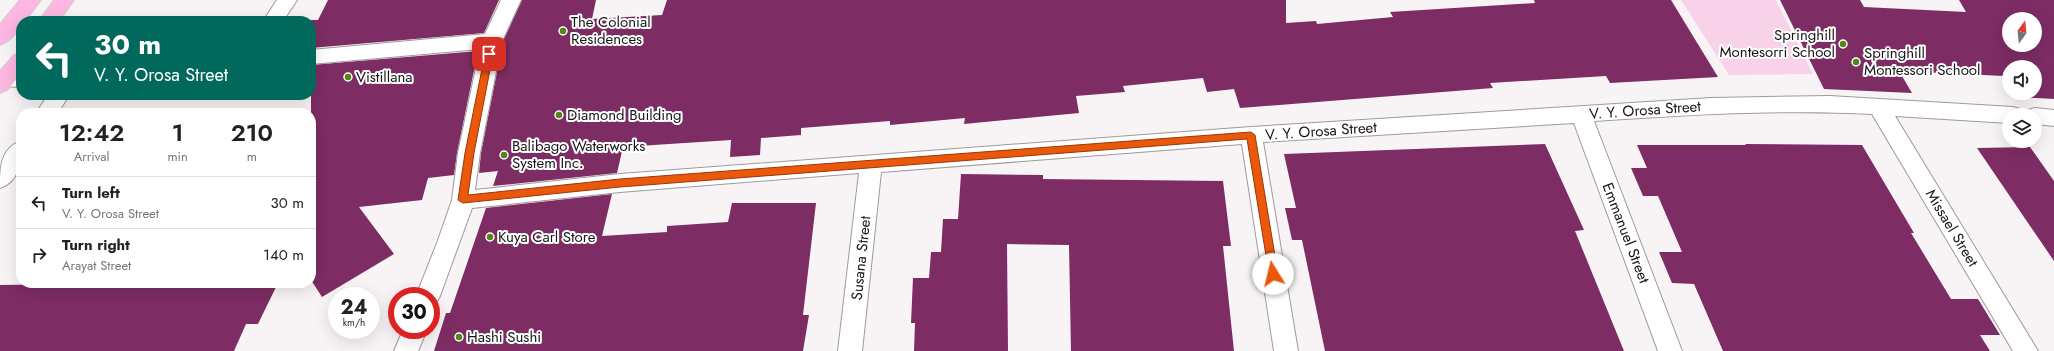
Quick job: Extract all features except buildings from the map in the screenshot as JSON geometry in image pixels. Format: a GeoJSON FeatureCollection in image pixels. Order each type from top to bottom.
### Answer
{"type":"FeatureCollection","features":[{"type":"Feature","properties":{"kind":"highway"},"geometry":{"type":"LineString","coordinates":[[18,16],[31,0]]}},
{"type":"Feature","properties":{"kind":"highway"},"geometry":{"type":"LineString","coordinates":[[53,16],[64,0]]}},
{"type":"Feature","properties":{"kind":"highway"},"geometry":{"type":"LineString","coordinates":[[0,38],[16,18]]}},
{"type":"Feature","properties":{"kind":"highway"},"geometry":{"type":"LineString","coordinates":[[9,81],[16,69]]}},
{"type":"Feature","properties":{"kind":"street"},"geometry":{"type":"LineString","coordinates":[[276,16],[287,0]]}},
{"type":"Feature","properties":{"kind":"street"},"geometry":{"type":"LineString","coordinates":[[432,287],[449,243],[463,200],[469,153],[492,41],[511,0]]}},
{"type":"Feature","properties":{"kind":"street"},"geometry":{"type":"LineString","coordinates":[[316,57],[492,41]]}},
{"type":"Feature","properties":{"kind":"street","name":"V. Y. Orosa Street"},"geometry":{"type":"LineString","coordinates":[[463,200],[620,183],[1251,135],[1581,114],[1765,104],[1878,106],[2002,114]]}},
{"type":"Feature","properties":{"kind":"street","name":"Missael Street"},"geometry":{"type":"LineString","coordinates":[[1878,106],[2026,351]]}},
{"type":"Feature","properties":{"kind":"street","name":"Emmanuel Street"},"geometry":{"type":"LineString","coordinates":[[1581,114],[1670,351]]}},
{"type":"Feature","properties":{"kind":"street"},"geometry":{"type":"LineString","coordinates":[[2042,117],[2054,118]]}},
{"type":"Feature","properties":{"kind":"street"},"geometry":{"type":"LineString","coordinates":[[1251,135],[1286,351]]}},
{"type":"Feature","properties":{"kind":"street"},"geometry":{"type":"LineString","coordinates":[[0,147],[16,148]]}},
{"type":"Feature","properties":{"kind":"street"},"geometry":{"type":"LineString","coordinates":[[0,179],[16,155]]}},
{"type":"Feature","properties":{"kind":"street","name":"Susana Street"},"geometry":{"type":"LineString","coordinates":[[850,351],[870,164]]}},
{"type":"Feature","properties":{"kind":"street"},"geometry":{"type":"LineString","coordinates":[[406,351],[411,339]]}},
{"type":"Feature","properties":{"kind":"shaded area"},"geometry":{"type":"Polygon","coordinates":[[[1681,0],[1776,0],[1813,74],[1729,75],[1681,0]]]}},
{"type":"Feature","properties":{"kind":"place","name":"The Colonial Residences"},"geometry":{"type":"Point","coordinates":[563,31]}},
{"type":"Feature","properties":{"kind":"place","name":"Springhill Montesorri School"},"geometry":{"type":"Point","coordinates":[1843,44]}},
{"type":"Feature","properties":{"kind":"place","name":"Springhill Montessori School"},"geometry":{"type":"Point","coordinates":[1856,62]}},
{"type":"Feature","properties":{"kind":"place","name":"Vistillana"},"geometry":{"type":"Point","coordinates":[348,77]}},
{"type":"Feature","properties":{"kind":"place","name":"Diamond Building"},"geometry":{"type":"Point","coordinates":[559,115]}},
{"type":"Feature","properties":{"kind":"place","name":"Balibago Waterworks System Inc."},"geometry":{"type":"Point","coordinates":[504,155]}},
{"type":"Feature","properties":{"kind":"place","name":"Kuya Carl Store"},"geometry":{"type":"Point","coordinates":[490,237]}},
{"type":"Feature","properties":{"kind":"place","name":"Hashi Sushi"},"geometry":{"type":"Point","coordinates":[459,337]}},
{"type":"Feature","properties":{"kind":"route"},"geometry":{"type":"LineString","coordinates":[[489,54],[469,153],[463,200],[620,183],[1251,135],[1273,274]]}}]}
